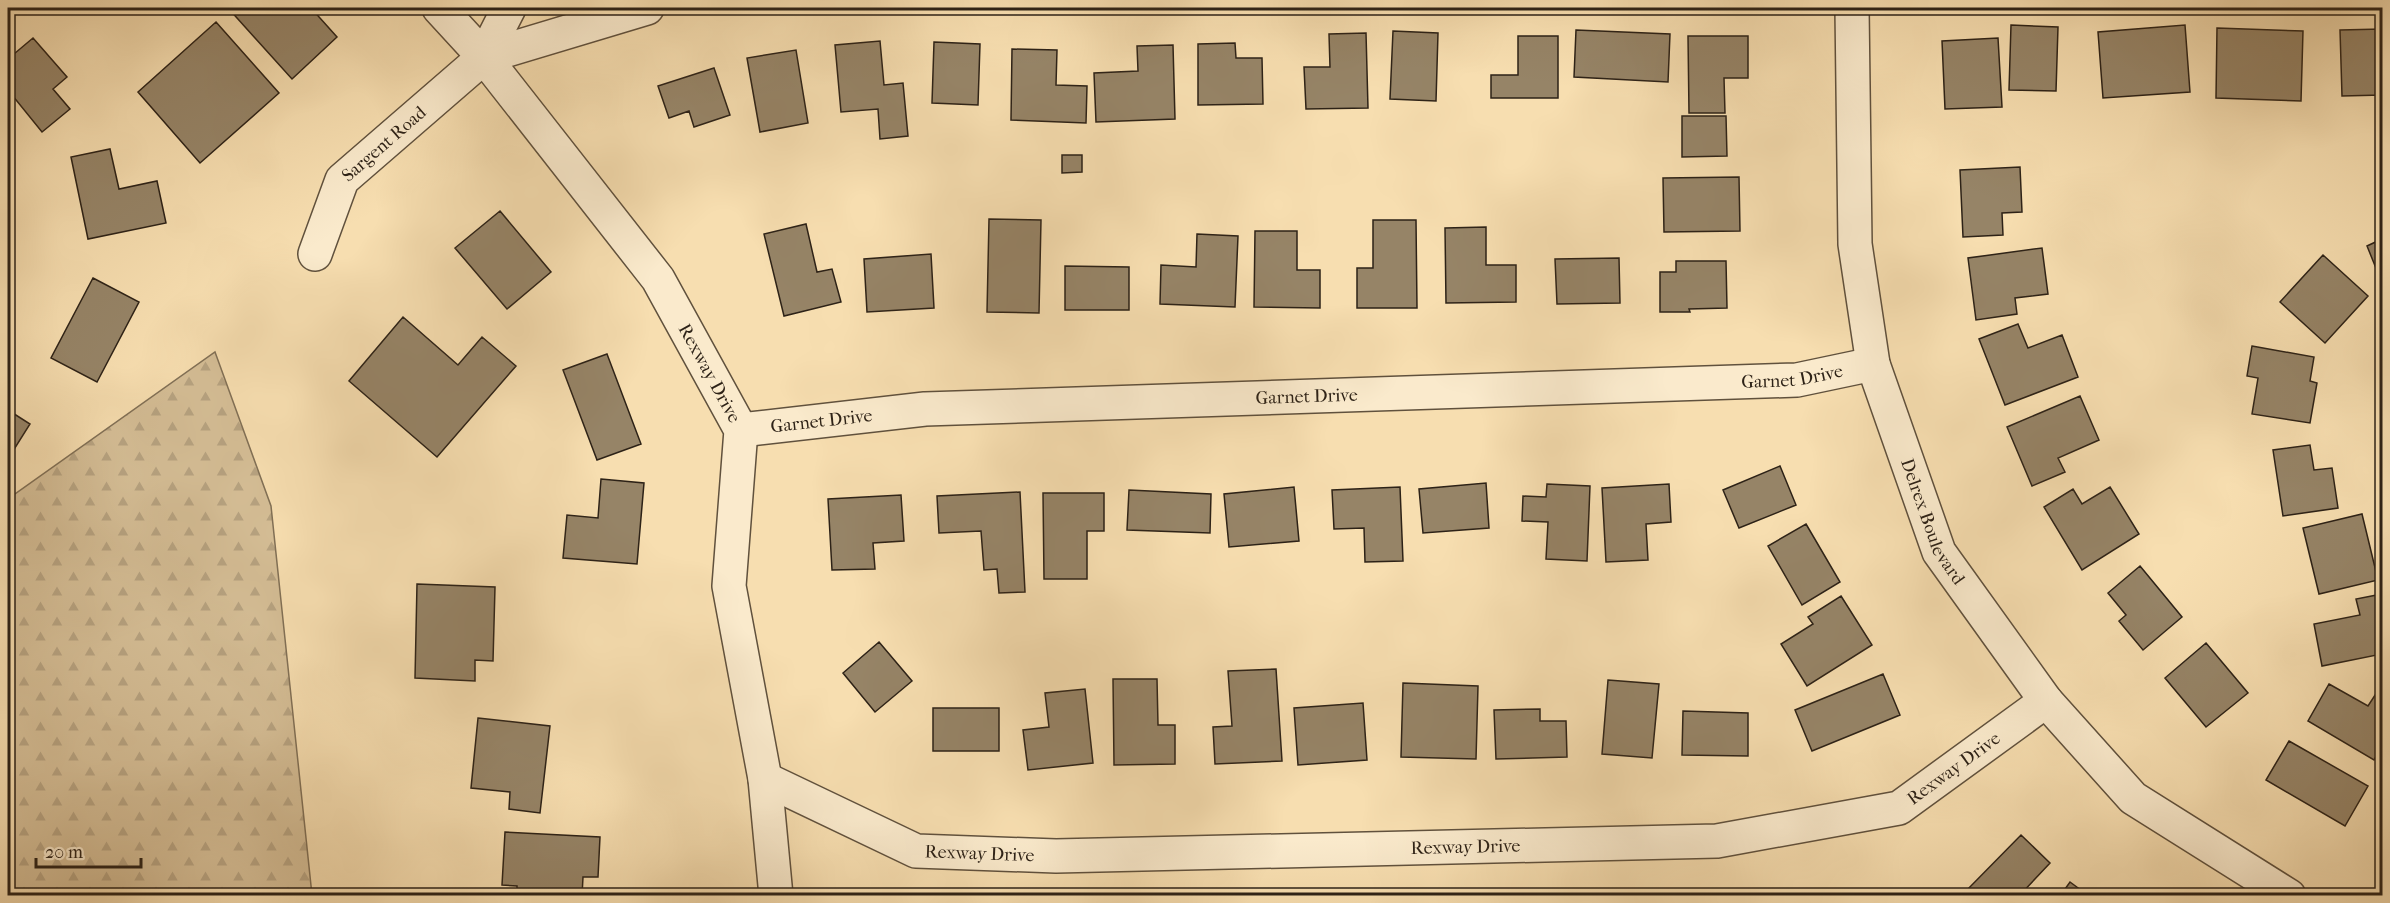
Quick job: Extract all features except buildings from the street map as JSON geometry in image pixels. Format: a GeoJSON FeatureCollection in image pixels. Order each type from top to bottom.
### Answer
{"type":"FeatureCollection","features":[{"type":"Feature","properties":{"kind":"street","name":"Rexway Drive"},"geometry":{"type":"LineString","coordinates":[[439,8],[484,57],[658,279],[741,430],[729,586],[765,779],[916,850],[1056,856],[1717,842],[1899,808],[2046,701]]}},
{"type":"Feature","properties":{"kind":"street","name":"Sargent Road"},"geometry":{"type":"LineString","coordinates":[[315,254],[342,180],[484,57],[509,8]]}},
{"type":"Feature","properties":{"kind":"street","name":"Sargent Road"},"geometry":{"type":"LineString","coordinates":[[484,57],[647,8]]}},
{"type":"Feature","properties":{"kind":"street","name":"Delrex Boulevard"},"geometry":{"type":"LineString","coordinates":[[1852,8],[1855,244],[1873,364],[1939,552],[2046,701],[2133,798],[2289,896]]}},
{"type":"Feature","properties":{"kind":"street","name":"Garnet Drive"},"geometry":{"type":"LineString","coordinates":[[741,430],[925,409],[1797,380],[1873,364]]}},
{"type":"Feature","properties":{"kind":"street"},"geometry":{"type":"LineString","coordinates":[[765,779],[776,896]]}},
{"type":"Feature","properties":{"kind":"green space"},"geometry":{"type":"Polygon","coordinates":[[[215,352],[271,506],[312,895],[8,895],[8,499],[215,352]]]}}]}
